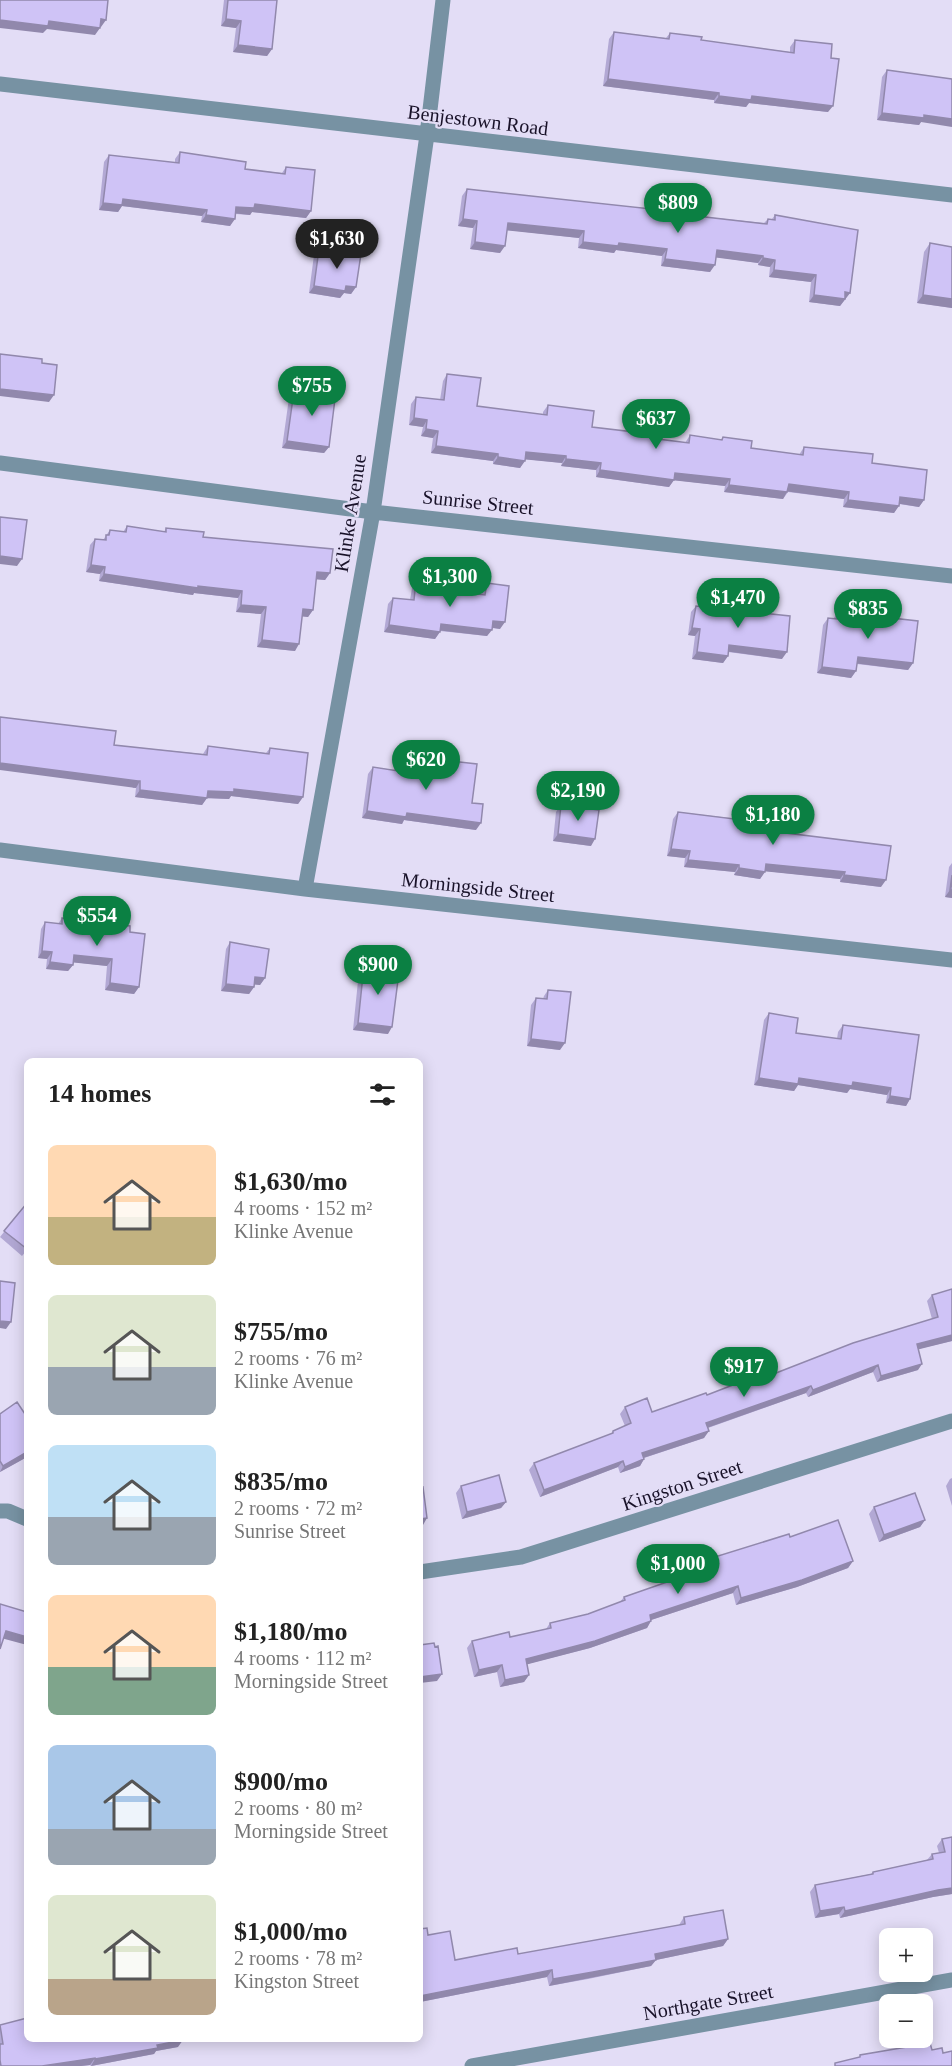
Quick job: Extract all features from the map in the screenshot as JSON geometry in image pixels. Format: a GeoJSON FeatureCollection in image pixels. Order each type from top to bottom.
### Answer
{"type":"FeatureCollection","features":[{"type":"Feature","properties":{"kind":"street","name":"Klinke Avenue"},"geometry":{"type":"LineString","coordinates":[[305,889],[373,512],[427,135],[443,0]]}},
{"type":"Feature","properties":{"kind":"street","name":"Benjestown Road"},"geometry":{"type":"LineString","coordinates":[[0,84],[952,195]]}},
{"type":"Feature","properties":{"kind":"street","name":"Sunrise Street"},"geometry":{"type":"LineString","coordinates":[[0,463],[373,512],[952,576]]}},
{"type":"Feature","properties":{"kind":"street","name":"Morningside Street"},"geometry":{"type":"LineString","coordinates":[[0,850],[305,889],[952,960]]}},
{"type":"Feature","properties":{"kind":"street","name":"Kingston Street"},"geometry":{"type":"LineString","coordinates":[[423,1572],[521,1557],[952,1421]]}},
{"type":"Feature","properties":{"kind":"street"},"geometry":{"type":"LineString","coordinates":[[0,1511],[8,1511],[24,1518]]}},
{"type":"Feature","properties":{"kind":"street","name":"Northgate Street"},"geometry":{"type":"LineString","coordinates":[[472,2066],[952,1980]]}},
{"type":"Feature","properties":{"kind":"building"},"geometry":{"type":"Polygon","coordinates":[[[0,0],[108,0],[106,20],[101,19],[100,28],[49,21],[48,26],[0,20],[0,0]]]}},
{"type":"Feature","properties":{"kind":"building"},"geometry":{"type":"Polygon","coordinates":[[[228,0],[277,0],[272,49],[238,45],[241,21],[226,19],[228,0]]]}},
{"type":"Feature","properties":{"kind":"building"},"geometry":{"type":"Polygon","coordinates":[[[614,32],[669,39],[670,33],[702,37],[701,40],[794,53],[795,40],[832,44],[831,58],[839,59],[833,106],[752,96],[751,100],[719,96],[719,93],[608,79],[614,32]]]}},
{"type":"Feature","properties":{"kind":"building"},"geometry":{"type":"Polygon","coordinates":[[[887,70],[952,79],[952,119],[882,113],[887,70]]]}},
{"type":"Feature","properties":{"kind":"building"},"geometry":{"type":"Polygon","coordinates":[[[180,152],[246,162],[245,169],[285,174],[286,167],[315,170],[311,211],[255,204],[254,208],[236,207],[235,219],[206,215],[207,210],[123,199],[122,205],[103,203],[109,155],[179,163],[180,152]]]}},
{"type":"Feature","properties":{"kind":"building"},"geometry":{"type":"Polygon","coordinates":[[[467,189],[688,211],[688,215],[767,224],[768,219],[775,220],[775,215],[858,230],[850,293],[845,292],[845,299],[814,295],[816,275],[774,270],[775,260],[763,258],[763,256],[717,250],[715,265],[665,259],[667,249],[619,243],[618,246],[583,242],[584,231],[508,223],[505,246],[475,242],[477,221],[463,219],[467,189]]]}},
{"type":"Feature","properties":{"kind":"building"},"geometry":{"type":"Polygon","coordinates":[[[930,243],[952,247],[952,299],[923,295],[930,243]]]}},
{"type":"Feature","properties":{"kind":"building"},"geometry":{"type":"Polygon","coordinates":[[[319,249],[361,254],[356,287],[346,286],[345,291],[314,286],[319,249]]]}},
{"type":"Feature","properties":{"kind":"building"},"geometry":{"type":"Polygon","coordinates":[[[0,354],[42,359],[42,363],[57,365],[54,395],[0,389],[0,354]]]}},
{"type":"Feature","properties":{"kind":"building"},"geometry":{"type":"Polygon","coordinates":[[[447,374],[481,378],[477,406],[547,415],[548,405],[594,411],[592,427],[651,434],[650,438],[689,443],[690,435],[722,440],[723,437],[752,441],[751,448],[803,455],[804,447],[873,454],[872,463],[927,470],[924,500],[900,497],[899,506],[848,500],[849,492],[789,484],[787,492],[729,485],[730,479],[675,473],[674,480],[600,470],[601,463],[566,459],[566,456],[526,452],[525,461],[498,457],[498,454],[436,446],[438,431],[426,429],[427,420],[414,418],[416,397],[444,400],[447,374]]]}},
{"type":"Feature","properties":{"kind":"building"},"geometry":{"type":"Polygon","coordinates":[[[307,387],[336,391],[329,447],[287,441],[294,391],[307,393],[307,387]]]}},
{"type":"Feature","properties":{"kind":"building"},"geometry":{"type":"Polygon","coordinates":[[[0,517],[27,520],[22,559],[0,556],[0,517]]]}},
{"type":"Feature","properties":{"kind":"building"},"geometry":{"type":"Polygon","coordinates":[[[127,526],[166,532],[166,528],[204,532],[203,537],[333,549],[330,573],[317,572],[313,610],[303,609],[299,644],[262,640],[266,607],[241,605],[242,591],[198,586],[198,588],[104,574],[105,567],[91,565],[95,539],[106,540],[106,535],[109,535],[110,530],[126,532],[127,526]]]}},
{"type":"Feature","properties":{"kind":"building"},"geometry":{"type":"Polygon","coordinates":[[[416,581],[446,585],[445,590],[485,595],[487,583],[509,586],[505,622],[493,621],[492,630],[441,624],[440,632],[389,625],[393,598],[414,600],[416,581]]]}},
{"type":"Feature","properties":{"kind":"building"},"geometry":{"type":"Polygon","coordinates":[[[706,598],[735,601],[733,610],[790,616],[787,652],[729,645],[728,656],[697,652],[700,629],[692,628],[696,606],[705,607],[706,598]]]}},
{"type":"Feature","properties":{"kind":"building"},"geometry":{"type":"Polygon","coordinates":[[[838,612],[918,621],[913,663],[858,657],[856,671],[822,667],[828,618],[837,619],[838,612]]]}},
{"type":"Feature","properties":{"kind":"building"},"geometry":{"type":"Polygon","coordinates":[[[0,717],[116,731],[114,745],[207,755],[208,746],[269,754],[270,748],[308,753],[303,797],[234,789],[234,792],[208,791],[207,798],[140,790],[140,781],[0,763],[0,717]]]}},
{"type":"Feature","properties":{"kind":"building"},"geometry":{"type":"Polygon","coordinates":[[[399,760],[450,768],[451,761],[477,764],[472,803],[483,804],[481,823],[407,813],[406,817],[367,811],[373,767],[398,771],[399,760]]]}},
{"type":"Feature","properties":{"kind":"building"},"geometry":{"type":"Polygon","coordinates":[[[745,802],[765,804],[764,814],[773,815],[770,831],[891,846],[886,880],[844,875],[845,872],[766,864],[765,872],[739,868],[739,865],[688,860],[690,851],[671,849],[678,812],[742,820],[745,802]]]}},
{"type":"Feature","properties":{"kind":"building"},"geometry":{"type":"Polygon","coordinates":[[[561,805],[599,810],[595,839],[558,834],[561,805]]]}},
{"type":"Feature","properties":{"kind":"building"},"geometry":{"type":"Polygon","coordinates":[[[62,918],[130,926],[130,932],[145,934],[139,987],[110,983],[112,959],[74,955],[73,965],[50,962],[52,952],[42,951],[45,922],[62,924],[62,918]]]}},
{"type":"Feature","properties":{"kind":"building"},"geometry":{"type":"Polygon","coordinates":[[[230,942],[269,949],[265,978],[255,977],[254,987],[226,984],[230,942]]]}},
{"type":"Feature","properties":{"kind":"building"},"geometry":{"type":"Polygon","coordinates":[[[371,962],[394,964],[393,979],[398,980],[392,1027],[358,1023],[363,975],[369,975],[371,962]]]}},
{"type":"Feature","properties":{"kind":"building"},"geometry":{"type":"Polygon","coordinates":[[[548,990],[571,992],[565,1043],[531,1039],[536,998],[547,999],[548,990]]]}},
{"type":"Feature","properties":{"kind":"building"},"geometry":{"type":"Polygon","coordinates":[[[769,1013],[798,1018],[796,1033],[841,1039],[843,1025],[919,1035],[910,1099],[890,1096],[891,1088],[853,1082],[852,1086],[799,1078],[798,1084],[759,1078],[769,1013]]]}},
{"type":"Feature","properties":{"kind":"building"},"geometry":{"type":"Polygon","coordinates":[[[24,1207],[24,1247],[4,1231],[24,1207]]]}},
{"type":"Feature","properties":{"kind":"building"},"geometry":{"type":"Polygon","coordinates":[[[0,1281],[15,1283],[11,1322],[0,1321],[0,1281]]]}},
{"type":"Feature","properties":{"kind":"building"},"geometry":{"type":"Polygon","coordinates":[[[952,1289],[952,1335],[917,1344],[922,1364],[881,1376],[878,1365],[813,1390],[811,1386],[706,1423],[709,1431],[642,1453],[644,1459],[625,1467],[623,1461],[544,1490],[534,1463],[613,1433],[631,1423],[625,1407],[647,1398],[652,1412],[706,1393],[707,1395],[774,1369],[776,1373],[853,1343],[938,1317],[932,1295],[952,1289]]]}},
{"type":"Feature","properties":{"kind":"building"},"geometry":{"type":"Polygon","coordinates":[[[17,1402],[24,1412],[24,1454],[3,1466],[0,1461],[0,1414],[17,1402]]]}},
{"type":"Feature","properties":{"kind":"building"},"geometry":{"type":"Polygon","coordinates":[[[499,1475],[506,1502],[467,1512],[461,1486],[499,1475]]]}},
{"type":"Feature","properties":{"kind":"building"},"geometry":{"type":"Polygon","coordinates":[[[423,1487],[427,1518],[423,1519],[423,1487]]]}},
{"type":"Feature","properties":{"kind":"building"},"geometry":{"type":"Polygon","coordinates":[[[915,1493],[925,1520],[884,1535],[874,1507],[915,1493]]]}},
{"type":"Feature","properties":{"kind":"building"},"geometry":{"type":"Polygon","coordinates":[[[838,1520],[853,1561],[802,1580],[741,1598],[738,1586],[650,1615],[651,1621],[595,1641],[526,1659],[529,1675],[505,1680],[502,1665],[479,1670],[472,1641],[509,1632],[510,1637],[551,1628],[550,1623],[588,1614],[625,1600],[624,1597],[670,1581],[669,1576],[690,1569],[689,1565],[789,1534],[790,1537],[838,1520]]]}},
{"type":"Feature","properties":{"kind":"building"},"geometry":{"type":"Polygon","coordinates":[[[0,1604],[24,1611],[24,1636],[6,1631],[0,1649],[0,1604]]]}},
{"type":"Feature","properties":{"kind":"building"},"geometry":{"type":"Polygon","coordinates":[[[434,1643],[435,1647],[438,1646],[442,1674],[423,1677],[423,1645],[434,1643]]]}},
{"type":"Feature","properties":{"kind":"building"},"geometry":{"type":"Polygon","coordinates":[[[952,1837],[952,1888],[845,1911],[844,1907],[820,1911],[815,1885],[933,1859],[932,1854],[945,1852],[942,1839],[952,1837]]]}},
{"type":"Feature","properties":{"kind":"building"},"geometry":{"type":"Polygon","coordinates":[[[723,1910],[728,1939],[655,1954],[656,1960],[553,1979],[552,1970],[423,1995],[423,1929],[427,1928],[428,1935],[450,1931],[455,1960],[517,1948],[518,1954],[685,1924],[684,1917],[723,1910]]]}},
{"type":"Feature","properties":{"kind":"building"},"geometry":{"type":"Polygon","coordinates":[[[24,2019],[24,2042],[173,2042],[157,2045],[158,2048],[95,2059],[42,2066],[1,2066],[0,2044],[3,2044],[0,2025],[24,2019]]]}},
{"type":"Feature","properties":{"kind":"building"},"geometry":{"type":"Polygon","coordinates":[[[901,2048],[931,2048],[932,2050],[942,2048],[943,2053],[952,2051],[952,2066],[835,2066],[835,2063],[860,2057],[860,2055],[901,2048]]]}}]}
